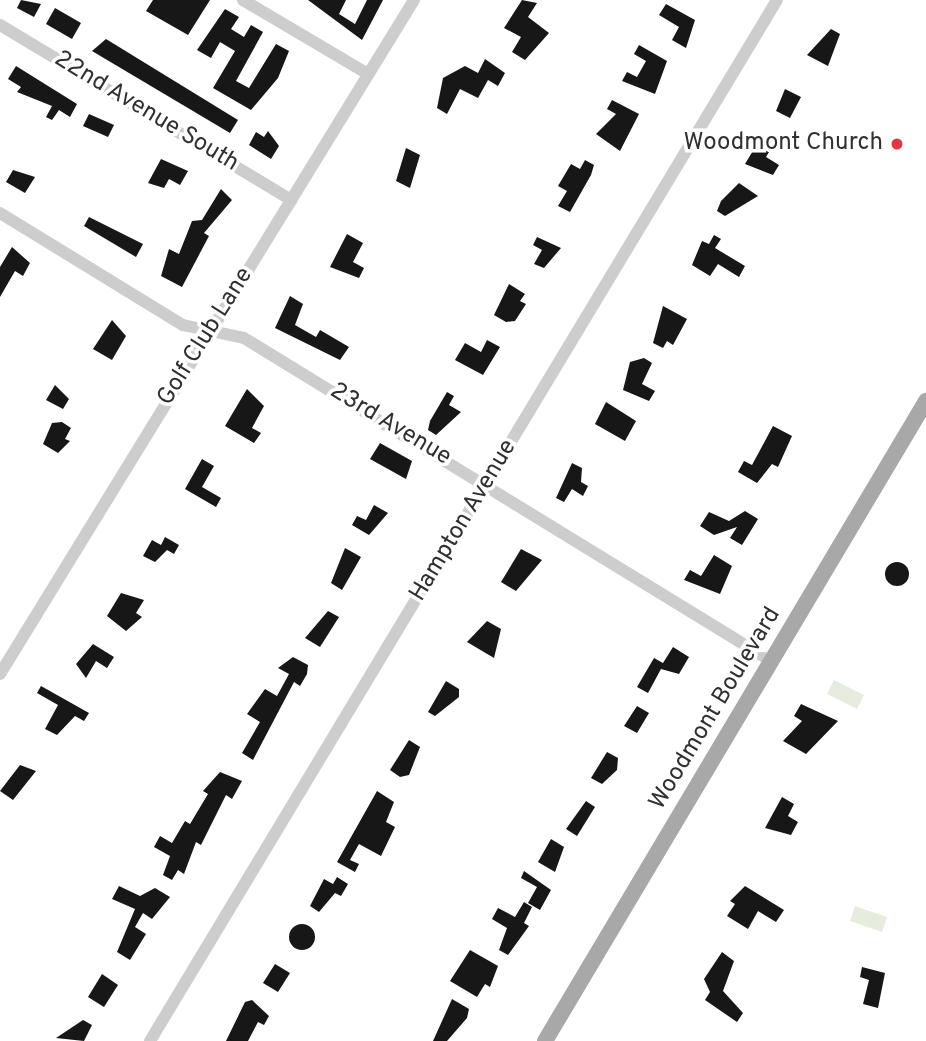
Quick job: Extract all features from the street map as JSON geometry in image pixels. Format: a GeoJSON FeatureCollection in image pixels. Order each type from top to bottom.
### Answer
{"type":"FeatureCollection","features":[{"type":"Feature","properties":{"kind":"main road","name":"Woodmont Boulevard"},"geometry":{"type":"LineString","coordinates":[[545,1041],[926,401]]}},
{"type":"Feature","properties":{"kind":"street"},"geometry":{"type":"LineString","coordinates":[[243,0],[369,74]]}},
{"type":"Feature","properties":{"kind":"street","name":"Golf Club Lane"},"geometry":{"type":"LineString","coordinates":[[0,674],[414,0]]}},
{"type":"Feature","properties":{"kind":"street","name":"Hampton Avenue"},"geometry":{"type":"LineString","coordinates":[[150,1041],[777,0]]}},
{"type":"Feature","properties":{"kind":"street","name":"22nd Avenue South"},"geometry":{"type":"LineString","coordinates":[[0,25],[291,200]]}},
{"type":"Feature","properties":{"kind":"street","name":"23rd Avenue"},"geometry":{"type":"LineString","coordinates":[[0,213],[183,325],[231,331],[487,484],[771,661]]}},
{"type":"Feature","properties":{"kind":"green space"},"geometry":{"type":"Polygon","coordinates":[[[834,680],[864,695],[857,709],[827,694],[834,680]]]}},
{"type":"Feature","properties":{"kind":"green space"},"geometry":{"type":"Polygon","coordinates":[[[855,906],[887,917],[882,932],[850,921],[855,906]]]}},
{"type":"Feature","properties":{"kind":"building"},"geometry":{"type":"Polygon","coordinates":[[[21,0],[41,4],[34,17],[17,8],[21,0]]]}},
{"type":"Feature","properties":{"kind":"building"},"geometry":{"type":"Polygon","coordinates":[[[153,0],[210,0],[188,35],[146,11],[153,0]]]}},
{"type":"Feature","properties":{"kind":"building"},"geometry":{"type":"Polygon","coordinates":[[[308,0],[346,0],[339,14],[355,24],[367,0],[383,0],[362,40],[308,0]]]}},
{"type":"Feature","properties":{"kind":"building"},"geometry":{"type":"Polygon","coordinates":[[[522,0],[537,3],[528,17],[549,33],[525,60],[512,52],[521,37],[504,28],[522,0]]]}},
{"type":"Feature","properties":{"kind":"building"},"geometry":{"type":"Polygon","coordinates":[[[666,4],[695,20],[686,48],[672,40],[679,27],[659,15],[666,4]]]}},
{"type":"Feature","properties":{"kind":"building"},"geometry":{"type":"Polygon","coordinates":[[[55,8],[81,23],[72,39],[46,24],[55,8]]]}},
{"type":"Feature","properties":{"kind":"building"},"geometry":{"type":"Polygon","coordinates":[[[225,9],[239,17],[231,29],[244,37],[251,25],[263,32],[236,81],[249,88],[276,44],[289,51],[278,78],[251,110],[213,88],[235,51],[220,42],[211,58],[197,50],[225,9]]]}},
{"type":"Feature","properties":{"kind":"building"},"geometry":{"type":"Polygon","coordinates":[[[831,29],[840,34],[828,66],[807,55],[831,29]]]}},
{"type":"Feature","properties":{"kind":"building"},"geometry":{"type":"Polygon","coordinates":[[[106,39],[238,120],[230,133],[92,51],[106,39]]]}},
{"type":"Feature","properties":{"kind":"building"},"geometry":{"type":"Polygon","coordinates":[[[639,45],[667,61],[655,94],[622,81],[627,72],[637,77],[646,61],[634,54],[639,45]]]}},
{"type":"Feature","properties":{"kind":"building"},"geometry":{"type":"Polygon","coordinates":[[[485,59],[505,73],[498,86],[488,80],[478,98],[460,89],[447,114],[437,108],[443,78],[465,66],[478,73],[485,59]]]}},
{"type":"Feature","properties":{"kind":"building"},"geometry":{"type":"Polygon","coordinates":[[[16,66],[77,104],[70,117],[59,110],[52,120],[46,117],[52,106],[17,92],[21,87],[8,79],[16,66]]]}},
{"type":"Feature","properties":{"kind":"building"},"geometry":{"type":"Polygon","coordinates":[[[785,89],[801,97],[790,118],[776,111],[785,89]]]}},
{"type":"Feature","properties":{"kind":"building"},"geometry":{"type":"Polygon","coordinates":[[[612,100],[639,114],[620,151],[596,134],[616,114],[607,109],[612,100]]]}},
{"type":"Feature","properties":{"kind":"building"},"geometry":{"type":"Polygon","coordinates":[[[89,114],[114,125],[108,137],[83,126],[89,114]]]}},
{"type":"Feature","properties":{"kind":"building"},"geometry":{"type":"Polygon","coordinates":[[[268,131],[279,146],[271,159],[249,145],[256,132],[264,137],[268,131]]]}},
{"type":"Feature","properties":{"kind":"building"},"geometry":{"type":"Polygon","coordinates":[[[760,139],[772,147],[766,157],[779,165],[773,175],[745,164],[760,139]]]}},
{"type":"Feature","properties":{"kind":"building"},"geometry":{"type":"Polygon","coordinates":[[[406,148],[420,155],[410,188],[396,181],[406,148]]]}},
{"type":"Feature","properties":{"kind":"building"},"geometry":{"type":"Polygon","coordinates":[[[161,159],[188,171],[180,185],[169,179],[164,188],[148,183],[161,159]]]}},
{"type":"Feature","properties":{"kind":"building"},"geometry":{"type":"Polygon","coordinates":[[[585,160],[594,165],[570,212],[558,206],[567,191],[558,186],[571,164],[580,169],[585,160]]]}},
{"type":"Feature","properties":{"kind":"building"},"geometry":{"type":"Polygon","coordinates":[[[13,170],[35,177],[25,193],[6,182],[13,170]]]}},
{"type":"Feature","properties":{"kind":"building"},"geometry":{"type":"Polygon","coordinates":[[[739,183],[758,196],[725,216],[717,211],[721,201],[739,183]]]}},
{"type":"Feature","properties":{"kind":"building"},"geometry":{"type":"Polygon","coordinates":[[[221,189],[232,200],[204,233],[209,236],[182,287],[161,276],[169,249],[179,254],[192,221],[202,220],[221,189]]]}},
{"type":"Feature","properties":{"kind":"building"},"geometry":{"type":"Polygon","coordinates":[[[89,217],[143,244],[136,257],[84,226],[89,217]]]}},
{"type":"Feature","properties":{"kind":"building"},"geometry":{"type":"Polygon","coordinates":[[[347,234],[363,243],[353,262],[364,268],[359,278],[330,267],[347,234]]]}},
{"type":"Feature","properties":{"kind":"building"},"geometry":{"type":"Polygon","coordinates":[[[714,235],[721,239],[715,248],[745,266],[739,277],[718,264],[710,276],[692,265],[702,241],[709,244],[714,235]]]}},
{"type":"Feature","properties":{"kind":"building"},"geometry":{"type":"Polygon","coordinates":[[[537,237],[561,248],[544,268],[534,264],[542,250],[533,245],[537,237]]]}},
{"type":"Feature","properties":{"kind":"building"},"geometry":{"type":"Polygon","coordinates":[[[12,247],[30,263],[23,276],[15,271],[0,297],[0,267],[12,247]]]}},
{"type":"Feature","properties":{"kind":"building"},"geometry":{"type":"Polygon","coordinates":[[[509,284],[525,294],[520,301],[526,304],[515,321],[506,322],[494,315],[509,284]]]}},
{"type":"Feature","properties":{"kind":"building"},"geometry":{"type":"Polygon","coordinates":[[[290,296],[303,304],[295,325],[316,337],[320,330],[349,347],[340,360],[275,328],[290,296]]]}},
{"type":"Feature","properties":{"kind":"building"},"geometry":{"type":"Polygon","coordinates":[[[663,306],[687,319],[673,345],[667,341],[663,348],[653,343],[663,306]]]}},
{"type":"Feature","properties":{"kind":"building"},"geometry":{"type":"Polygon","coordinates":[[[112,320],[126,336],[112,360],[93,349],[112,320]]]}},
{"type":"Feature","properties":{"kind":"building"},"geometry":{"type":"Polygon","coordinates":[[[487,340],[500,347],[483,375],[455,360],[465,343],[481,352],[487,340]]]}},
{"type":"Feature","properties":{"kind":"building"},"geometry":{"type":"Polygon","coordinates":[[[644,358],[652,363],[642,384],[655,391],[649,401],[623,390],[630,362],[644,358]]]}},
{"type":"Feature","properties":{"kind":"building"},"geometry":{"type":"Polygon","coordinates":[[[55,385],[69,399],[63,409],[46,400],[55,385]]]}},
{"type":"Feature","properties":{"kind":"building"},"geometry":{"type":"Polygon","coordinates":[[[247,389],[264,406],[252,428],[261,433],[254,443],[225,426],[247,389]]]}},
{"type":"Feature","properties":{"kind":"building"},"geometry":{"type":"Polygon","coordinates":[[[447,392],[454,396],[449,405],[461,412],[436,435],[428,430],[430,421],[447,392]]]}},
{"type":"Feature","properties":{"kind":"building"},"geometry":{"type":"Polygon","coordinates":[[[606,402],[636,421],[625,441],[595,424],[606,402]]]}},
{"type":"Feature","properties":{"kind":"building"},"geometry":{"type":"Polygon","coordinates":[[[62,422],[71,428],[65,439],[70,441],[58,453],[43,444],[52,423],[62,422]]]}},
{"type":"Feature","properties":{"kind":"building"},"geometry":{"type":"Polygon","coordinates":[[[773,426],[792,436],[778,467],[772,464],[757,483],[738,472],[744,461],[752,465],[773,426]]]}},
{"type":"Feature","properties":{"kind":"building"},"geometry":{"type":"Polygon","coordinates":[[[380,443],[412,461],[406,479],[370,459],[380,443]]]}},
{"type":"Feature","properties":{"kind":"building"},"geometry":{"type":"Polygon","coordinates":[[[202,459],[214,466],[202,487],[221,498],[216,507],[185,489],[202,459]]]}},
{"type":"Feature","properties":{"kind":"building"},"geometry":{"type":"Polygon","coordinates":[[[572,463],[582,468],[581,482],[588,486],[583,496],[572,489],[564,502],[556,498],[572,463]]]}},
{"type":"Feature","properties":{"kind":"building"},"geometry":{"type":"Polygon","coordinates":[[[374,505],[388,513],[369,535],[352,525],[357,516],[366,520],[374,505]]]}},
{"type":"Feature","properties":{"kind":"building"},"geometry":{"type":"Polygon","coordinates":[[[745,511],[758,519],[742,545],[730,538],[737,527],[714,535],[700,526],[709,512],[729,521],[745,511]]]}},
{"type":"Feature","properties":{"kind":"building"},"geometry":{"type":"Polygon","coordinates":[[[165,537],[179,545],[174,554],[167,550],[155,562],[143,556],[152,540],[161,545],[165,537]]]}},
{"type":"Feature","properties":{"kind":"building"},"geometry":{"type":"Polygon","coordinates":[[[345,548],[361,557],[342,590],[331,583],[345,548]]]}},
{"type":"Feature","properties":{"kind":"building"},"geometry":{"type":"Polygon","coordinates":[[[521,549],[542,560],[516,591],[501,582],[521,549]]]}},
{"type":"Feature","properties":{"kind":"building"},"geometry":{"type":"Polygon","coordinates":[[[714,555],[732,566],[720,594],[684,580],[690,570],[701,576],[714,555]]]}},
{"type":"Feature","properties":{"kind":"building"},"geometry":{"type":"Polygon","coordinates":[[[897,562],[908,569],[909,574],[902,585],[897,586],[886,579],[885,574],[892,563],[897,562]]]}},
{"type":"Feature","properties":{"kind":"building"},"geometry":{"type":"Polygon","coordinates":[[[121,593],[144,600],[136,613],[142,617],[126,631],[107,616],[121,593]]]}},
{"type":"Feature","properties":{"kind":"building"},"geometry":{"type":"Polygon","coordinates":[[[328,611],[339,617],[320,647],[305,638],[328,611]]]}},
{"type":"Feature","properties":{"kind":"building"},"geometry":{"type":"Polygon","coordinates":[[[487,621],[501,629],[494,658],[467,642],[487,621]]]}},
{"type":"Feature","properties":{"kind":"building"},"geometry":{"type":"Polygon","coordinates":[[[93,644],[114,657],[107,668],[96,661],[86,678],[76,664],[93,644]]]}},
{"type":"Feature","properties":{"kind":"building"},"geometry":{"type":"Polygon","coordinates":[[[673,647],[689,657],[679,674],[661,669],[648,693],[637,687],[654,658],[663,663],[673,647]]]}},
{"type":"Feature","properties":{"kind":"building"},"geometry":{"type":"Polygon","coordinates":[[[293,657],[308,665],[307,674],[300,686],[294,682],[253,760],[242,753],[260,722],[247,714],[265,689],[277,696],[289,674],[278,668],[293,657]]]}},
{"type":"Feature","properties":{"kind":"building"},"geometry":{"type":"Polygon","coordinates":[[[446,681],[459,689],[459,697],[435,716],[428,712],[446,681]]]}},
{"type":"Feature","properties":{"kind":"building"},"geometry":{"type":"Polygon","coordinates":[[[41,686],[89,713],[84,721],[75,716],[57,735],[45,729],[58,705],[37,693],[41,686]]]}},
{"type":"Feature","properties":{"kind":"building"},"geometry":{"type":"Polygon","coordinates":[[[801,704],[838,721],[806,754],[783,741],[802,721],[794,716],[801,704]]]}},
{"type":"Feature","properties":{"kind":"building"},"geometry":{"type":"Polygon","coordinates":[[[637,706],[649,713],[637,733],[624,726],[637,706]]]}},
{"type":"Feature","properties":{"kind":"building"},"geometry":{"type":"Polygon","coordinates":[[[409,740],[420,747],[409,775],[400,777],[390,770],[409,740]]]}},
{"type":"Feature","properties":{"kind":"building"},"geometry":{"type":"Polygon","coordinates":[[[607,752],[618,758],[617,770],[602,784],[591,778],[607,752]]]}},
{"type":"Feature","properties":{"kind":"building"},"geometry":{"type":"Polygon","coordinates":[[[20,765],[36,771],[13,800],[0,791],[20,765]]]}},
{"type":"Feature","properties":{"kind":"building"},"geometry":{"type":"Polygon","coordinates":[[[220,772],[242,781],[232,799],[226,795],[201,845],[196,842],[184,874],[178,870],[172,880],[163,875],[170,856],[154,847],[160,836],[172,843],[185,821],[190,824],[208,794],[203,791],[220,772]]]}},
{"type":"Feature","properties":{"kind":"building"},"geometry":{"type":"Polygon","coordinates":[[[377,791],[394,802],[386,822],[395,827],[381,856],[359,844],[350,860],[359,864],[355,872],[337,862],[377,791]]]}},
{"type":"Feature","properties":{"kind":"building"},"geometry":{"type":"Polygon","coordinates":[[[782,797],[794,804],[788,816],[798,822],[791,835],[765,828],[782,797]]]}},
{"type":"Feature","properties":{"kind":"building"},"geometry":{"type":"Polygon","coordinates":[[[586,801],[595,807],[577,836],[566,829],[586,801]]]}},
{"type":"Feature","properties":{"kind":"building"},"geometry":{"type":"Polygon","coordinates":[[[551,839],[564,847],[555,872],[538,862],[551,839]]]}},
{"type":"Feature","properties":{"kind":"building"},"geometry":{"type":"Polygon","coordinates":[[[524,871],[551,890],[540,910],[528,903],[537,887],[521,878],[524,871]]]}},
{"type":"Feature","properties":{"kind":"building"},"geometry":{"type":"Polygon","coordinates":[[[337,877],[348,884],[341,896],[335,893],[319,912],[310,906],[324,879],[333,884],[337,877]]]}},
{"type":"Feature","properties":{"kind":"building"},"geometry":{"type":"Polygon","coordinates":[[[119,886],[140,896],[155,888],[170,897],[152,919],[143,913],[135,927],[146,934],[130,960],[117,952],[135,909],[112,899],[119,886]]]}},
{"type":"Feature","properties":{"kind":"building"},"geometry":{"type":"Polygon","coordinates":[[[745,886],[784,910],[776,922],[758,911],[748,929],[727,916],[735,904],[730,901],[745,886]]]}},
{"type":"Feature","properties":{"kind":"building"},"geometry":{"type":"Polygon","coordinates":[[[524,902],[532,907],[524,923],[529,926],[508,955],[499,950],[507,928],[492,919],[498,908],[515,917],[524,902]]]}},
{"type":"Feature","properties":{"kind":"building"},"geometry":{"type":"Polygon","coordinates":[[[302,924],[311,928],[315,937],[311,946],[302,950],[293,946],[289,937],[293,928],[302,924]]]}},
{"type":"Feature","properties":{"kind":"building"},"geometry":{"type":"Polygon","coordinates":[[[470,950],[498,966],[490,987],[485,984],[477,997],[450,981],[470,950]]]}},
{"type":"Feature","properties":{"kind":"building"},"geometry":{"type":"Polygon","coordinates":[[[722,952],[734,961],[723,991],[743,1013],[737,1022],[705,1000],[710,992],[704,979],[722,952]]]}},
{"type":"Feature","properties":{"kind":"building"},"geometry":{"type":"Polygon","coordinates":[[[275,964],[290,973],[278,992],[263,983],[275,964]]]}},
{"type":"Feature","properties":{"kind":"building"},"geometry":{"type":"Polygon","coordinates":[[[862,967],[885,973],[878,1008],[863,1004],[869,980],[860,977],[862,967]]]}},
{"type":"Feature","properties":{"kind":"building"},"geometry":{"type":"Polygon","coordinates":[[[102,974],[118,985],[104,1007],[88,997],[102,974]]]}},
{"type":"Feature","properties":{"kind":"building"},"geometry":{"type":"Polygon","coordinates":[[[452,999],[469,1009],[467,1018],[447,1041],[433,1041],[452,999]]]}},
{"type":"Feature","properties":{"kind":"building"},"geometry":{"type":"Polygon","coordinates":[[[252,1000],[269,1016],[264,1025],[258,1022],[248,1041],[226,1041],[245,1002],[252,1000]]]}},
{"type":"Feature","properties":{"kind":"building"},"geometry":{"type":"Polygon","coordinates":[[[83,1020],[92,1025],[84,1041],[56,1038],[83,1020]]]}},
{"type":"Feature","properties":{"kind":"place","name":"Woodmont Church"},"geometry":{"type":"Point","coordinates":[897,144]}}]}
